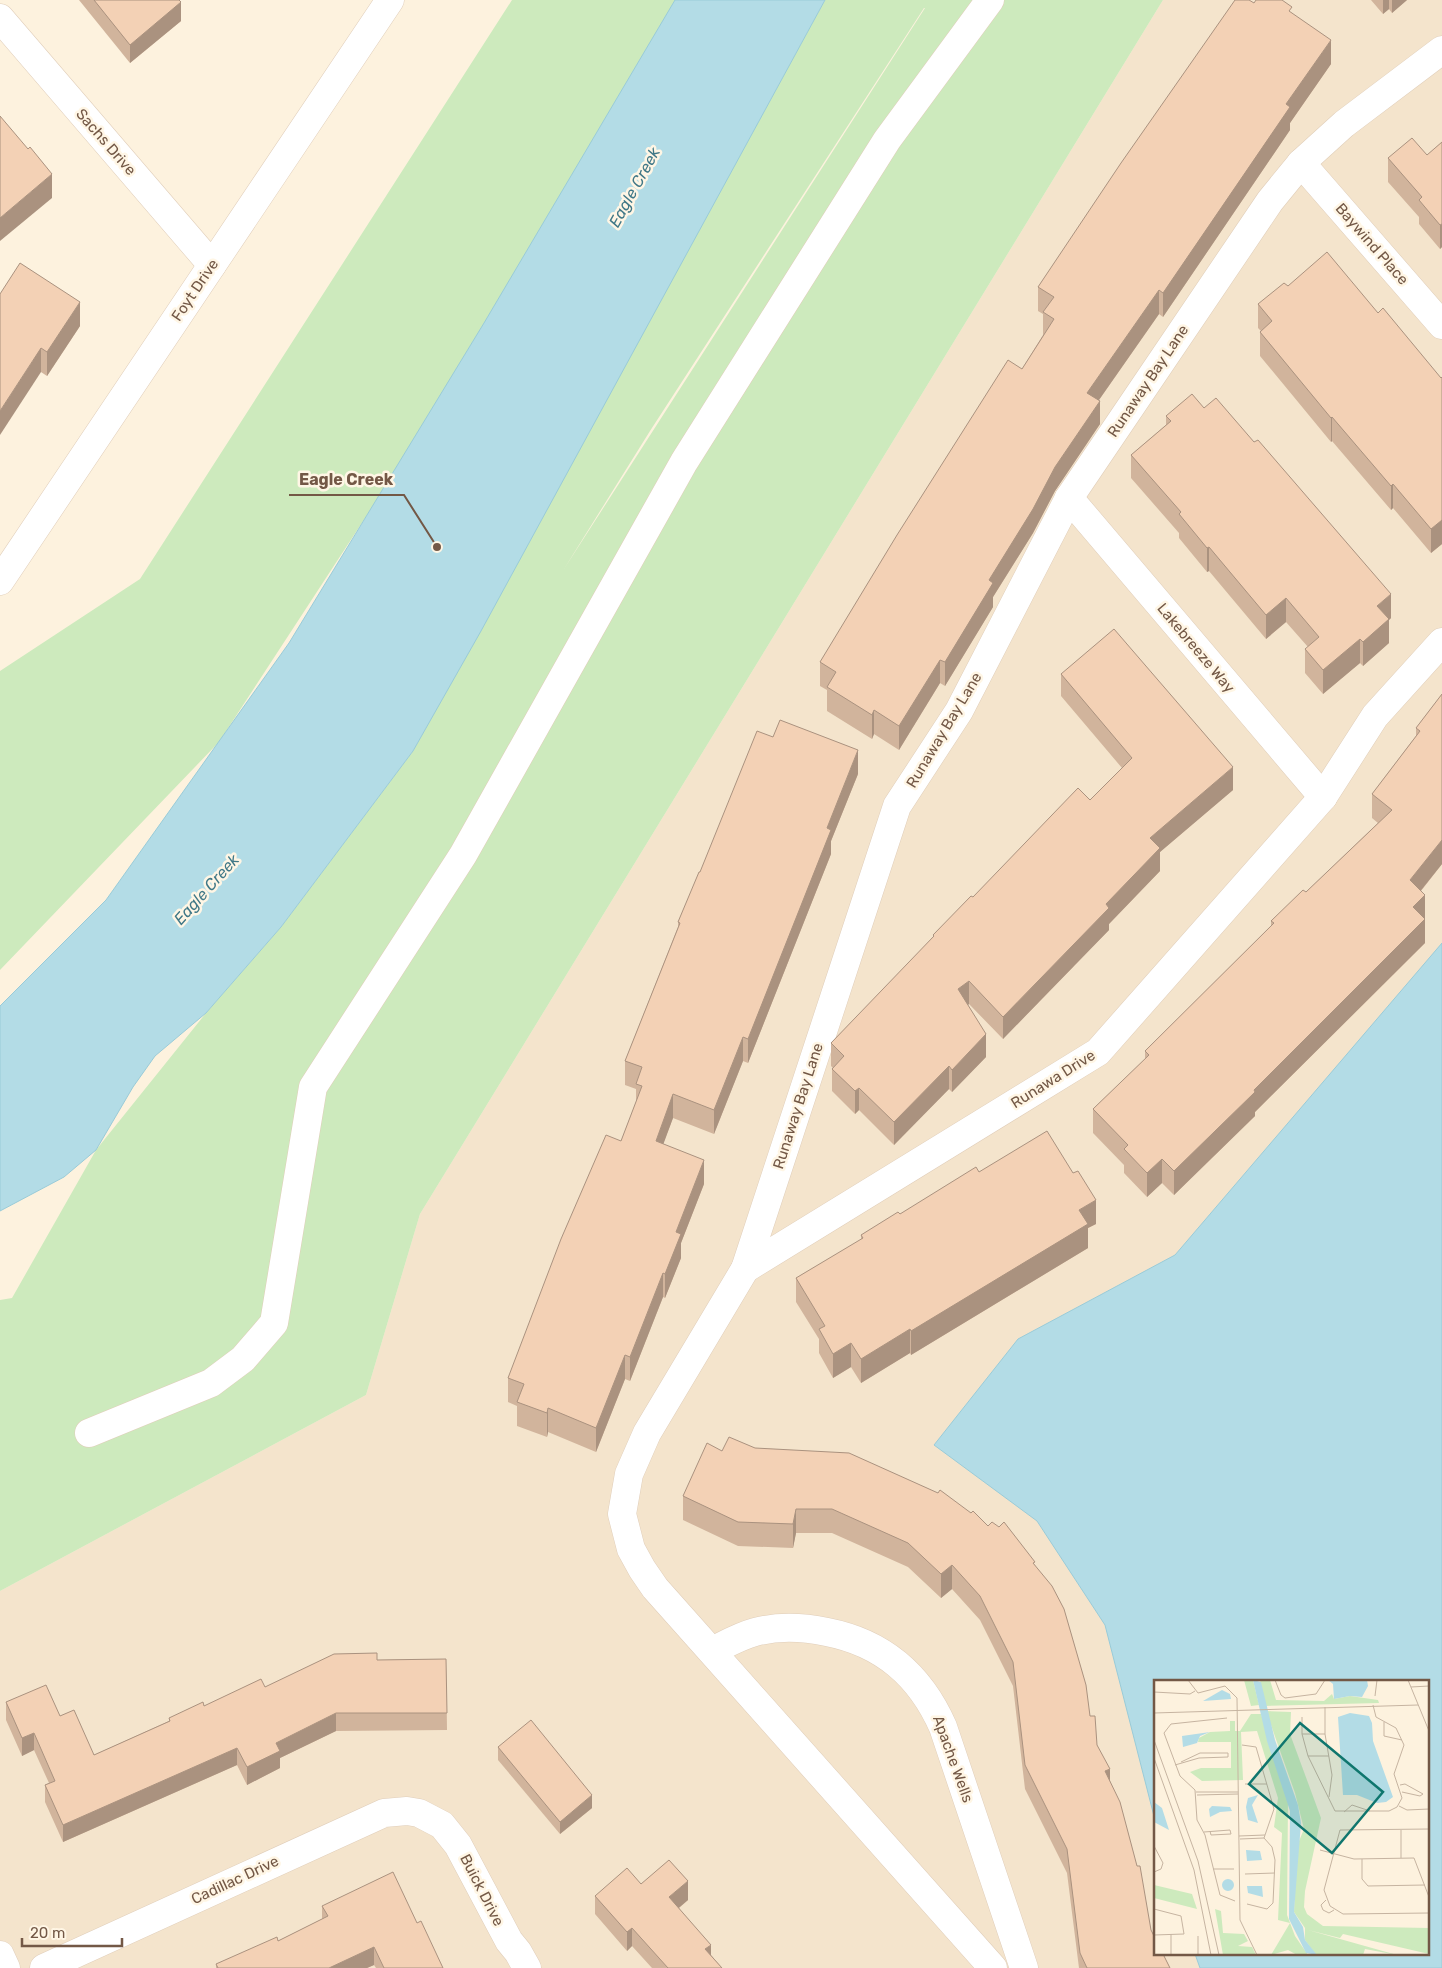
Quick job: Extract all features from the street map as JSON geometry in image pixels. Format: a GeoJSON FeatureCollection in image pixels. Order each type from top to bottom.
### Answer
{"type":"FeatureCollection","features":[{"type":"Feature","properties":{"kind":"street","name":"Foyt Drive"},"geometry":{"type":"LineString","coordinates":[[0,581],[390,0]]}},
{"type":"Feature","properties":{"kind":"street"},"geometry":{"type":"LineString","coordinates":[[89,1433],[211,1383],[243,1359],[274,1322],[313,1087],[464,855],[690,454],[887,140],[990,0]]}},
{"type":"Feature","properties":{"kind":"street","name":"Sachs Drive"},"geometry":{"type":"LineString","coordinates":[[0,18],[212,265]]}},
{"type":"Feature","properties":{"kind":"street","name":"Runaway Bay Lane"},"geometry":{"type":"LineString","coordinates":[[712,1651],[655,1588],[631,1549],[622,1514],[629,1474],[647,1433],[745,1269],[898,806],[959,711],[1069,498],[1270,201],[1301,163],[1344,124],[1442,50]]}},
{"type":"Feature","properties":{"kind":"street","name":"Baywind Place"},"geometry":{"type":"LineString","coordinates":[[1301,163],[1442,325]]}},
{"type":"Feature","properties":{"kind":"street","name":"Lakebreeze Way"},"geometry":{"type":"LineString","coordinates":[[1069,498],[1323,797]]}},
{"type":"Feature","properties":{"kind":"street","name":"Runawa Drive"},"geometry":{"type":"LineString","coordinates":[[745,1269],[1098,1052],[1323,797],[1375,716],[1442,642]]}},
{"type":"Feature","properties":{"kind":"street","name":"Apache Wells"},"geometry":{"type":"LineString","coordinates":[[712,1651],[755,1632],[784,1628],[814,1629],[844,1635],[873,1646],[886,1654],[909,1674],[928,1698],[943,1727],[1024,1968]]}},
{"type":"Feature","properties":{"kind":"street"},"geometry":{"type":"LineString","coordinates":[[712,1651],[993,1968]]}},
{"type":"Feature","properties":{"kind":"street","name":"Cadillac Drive"},"geometry":{"type":"LineString","coordinates":[[44,1968],[384,1813],[407,1811],[419,1813],[430,1818]]}},
{"type":"Feature","properties":{"kind":"street","name":"Buick Drive"},"geometry":{"type":"LineString","coordinates":[[430,1818],[442,1824],[458,1845],[509,1941],[527,1968]]}},
{"type":"Feature","properties":{"kind":"street"},"geometry":{"type":"LineString","coordinates":[[0,1955],[6,1968]]}},
{"type":"Feature","properties":{"kind":"shaded area"},"geometry":{"type":"Polygon","coordinates":[[[1163,0],[1442,0],[1442,1968],[0,1968],[0,1591],[366,1395],[420,1214],[1163,0]]]}},
{"type":"Feature","properties":{"kind":"green space"},"geometry":{"type":"Polygon","coordinates":[[[512,0],[703,0],[219,742],[0,970],[0,671],[140,579],[512,0]]]}},
{"type":"Feature","properties":{"kind":"green space"},"geometry":{"type":"Polygon","coordinates":[[[825,0],[1163,0],[420,1214],[366,1395],[0,1591],[0,1300],[12,1298],[96,1150],[206,1013],[281,927],[413,751],[825,0]],[[925,8],[650,431],[564,569],[925,8]]]}},
{"type":"Feature","properties":{"kind":"water","name":"Eagle Creek"},"geometry":{"type":"Polygon","coordinates":[[[675,0],[825,0],[481,631],[413,751],[281,927],[206,1013],[155,1056],[133,1087],[96,1150],[64,1177],[0,1211],[0,1006],[106,900],[289,643],[484,323],[675,0]]]}},
{"type":"Feature","properties":{"kind":"water"},"geometry":{"type":"Polygon","coordinates":[[[1442,943],[1442,1968],[1200,1968],[1196,1956],[1430,1956],[1430,1680],[1154,1680],[1154,1816],[1105,1625],[1037,1521],[934,1445],[1018,1339],[1175,1255],[1442,943]]]}},
{"type":"Feature","properties":{"kind":"building"},"geometry":{"type":"Polygon","coordinates":[[[94,0],[179,0],[181,2],[130,45],[94,0]]]}},
{"type":"Feature","properties":{"kind":"building"},"geometry":{"type":"Polygon","coordinates":[[[1235,0],[1249,0],[1254,3],[1256,0],[1282,0],[1292,7],[1289,11],[1331,40],[1286,104],[1290,107],[1163,293],[1159,290],[1087,393],[1100,401],[1055,467],[1033,509],[989,580],[993,583],[945,662],[940,660],[899,726],[874,710],[872,715],[827,687],[836,672],[820,662],[897,535],[1008,360],[1022,369],[1054,319],[1043,312],[1054,297],[1038,287],[1121,163],[1235,0]]]}},
{"type":"Feature","properties":{"kind":"building"},"geometry":{"type":"Polygon","coordinates":[[[0,116],[28,149],[30,147],[52,174],[0,218],[0,116]]]}},
{"type":"Feature","properties":{"kind":"building"},"geometry":{"type":"Polygon","coordinates":[[[1412,138],[1427,155],[1442,142],[1442,224],[1440,225],[1419,200],[1422,197],[1388,158],[1412,138]]]}},
{"type":"Feature","properties":{"kind":"building"},"geometry":{"type":"Polygon","coordinates":[[[1327,252],[1378,313],[1383,308],[1442,377],[1442,520],[1431,529],[1393,484],[1391,486],[1331,418],[1260,332],[1272,321],[1258,304],[1284,283],[1288,286],[1327,252]]]}},
{"type":"Feature","properties":{"kind":"building"},"geometry":{"type":"Polygon","coordinates":[[[20,263],[80,302],[47,352],[41,348],[0,411],[0,294],[20,263]]]}},
{"type":"Feature","properties":{"kind":"building"},"geometry":{"type":"Polygon","coordinates":[[[1192,394],[1204,408],[1216,398],[1254,442],[1258,440],[1391,594],[1377,606],[1389,619],[1363,642],[1360,639],[1323,670],[1305,649],[1319,637],[1286,598],[1266,615],[1209,547],[1207,548],[1179,514],[1181,512],[1131,455],[1171,421],[1166,416],[1192,394]]]}},
{"type":"Feature","properties":{"kind":"building"},"geometry":{"type":"Polygon","coordinates":[[[1114,629],[1233,767],[1150,838],[1160,848],[1106,904],[1109,908],[1003,1017],[969,981],[958,989],[986,1034],[952,1070],[949,1066],[894,1122],[859,1088],[855,1091],[832,1069],[844,1056],[831,1043],[933,935],[971,896],[973,897],[1078,788],[1090,800],[1132,758],[1061,674],[1114,629]]]}},
{"type":"Feature","properties":{"kind":"building"},"geometry":{"type":"Polygon","coordinates":[[[1442,694],[1442,840],[1410,880],[1425,895],[1413,907],[1425,919],[1254,1090],[1255,1092],[1174,1171],[1162,1159],[1147,1173],[1124,1149],[1128,1145],[1093,1109],[1149,1055],[1145,1051],[1274,923],[1271,921],[1303,890],[1306,892],[1392,810],[1372,794],[1420,731],[1416,728],[1442,694]]]}},
{"type":"Feature","properties":{"kind":"building"},"geometry":{"type":"Polygon","coordinates":[[[780,720],[858,750],[827,828],[831,830],[748,1039],[743,1037],[714,1110],[673,1094],[656,1141],[704,1160],[676,1232],[681,1234],[665,1274],[663,1273],[630,1357],[625,1355],[596,1428],[548,1408],[547,1413],[517,1402],[524,1384],[508,1378],[561,1239],[606,1135],[621,1141],[642,1086],[636,1084],[642,1067],[625,1061],[680,923],[678,922],[757,731],[773,737],[780,720]]]}},
{"type":"Feature","properties":{"kind":"building"},"geometry":{"type":"Polygon","coordinates":[[[1047,1131],[1073,1173],[1078,1171],[1096,1200],[1079,1210],[1088,1224],[861,1359],[851,1343],[833,1354],[819,1329],[825,1326],[796,1278],[863,1238],[861,1235],[898,1212],[900,1214],[976,1167],[979,1172],[1047,1131]]]}},
{"type":"Feature","properties":{"kind":"building"},"geometry":{"type":"Polygon","coordinates":[[[729,1437],[755,1448],[849,1453],[938,1493],[940,1490],[971,1513],[973,1511],[988,1526],[992,1522],[999,1527],[1004,1522],[1052,1586],[1064,1609],[1086,1685],[1090,1716],[1095,1716],[1097,1745],[1110,1769],[1105,1771],[1120,1802],[1137,1866],[1140,1866],[1151,1930],[1154,1936],[1154,1956],[1164,1956],[1170,1968],[1087,1968],[1080,1953],[1067,1849],[1025,1765],[1013,1662],[980,1596],[952,1565],[941,1574],[908,1543],[832,1509],[796,1509],[793,1524],[738,1522],[683,1496],[707,1443],[722,1451],[729,1437]]]}},
{"type":"Feature","properties":{"kind":"building"},"geometry":{"type":"Polygon","coordinates":[[[377,1653],[377,1660],[446,1659],[447,1713],[336,1713],[276,1743],[280,1751],[247,1767],[237,1748],[63,1825],[45,1785],[55,1781],[34,1733],[22,1738],[6,1702],[46,1685],[60,1716],[74,1710],[94,1755],[170,1721],[169,1718],[203,1702],[204,1706],[261,1679],[265,1687],[334,1654],[377,1653]]]}},
{"type":"Feature","properties":{"kind":"building"},"geometry":{"type":"Polygon","coordinates":[[[531,1720],[592,1795],[560,1822],[498,1747],[531,1720]]]}},
{"type":"Feature","properties":{"kind":"building"},"geometry":{"type":"Polygon","coordinates":[[[669,1860],[688,1881],[669,1897],[711,1945],[705,1949],[722,1968],[668,1968],[632,1928],[627,1932],[595,1896],[627,1868],[641,1884],[669,1860]]]}},
{"type":"Feature","properties":{"kind":"building"},"geometry":{"type":"Polygon","coordinates":[[[393,1872],[417,1923],[421,1921],[443,1968],[384,1968],[374,1947],[329,1968],[218,1968],[216,1964],[277,1937],[278,1941],[328,1916],[322,1906],[393,1872]]]}},
{"type":"Feature","properties":{"kind":"place","name":"Eagle Creek"},"geometry":{"type":"Point","coordinates":[437,547]}}]}
